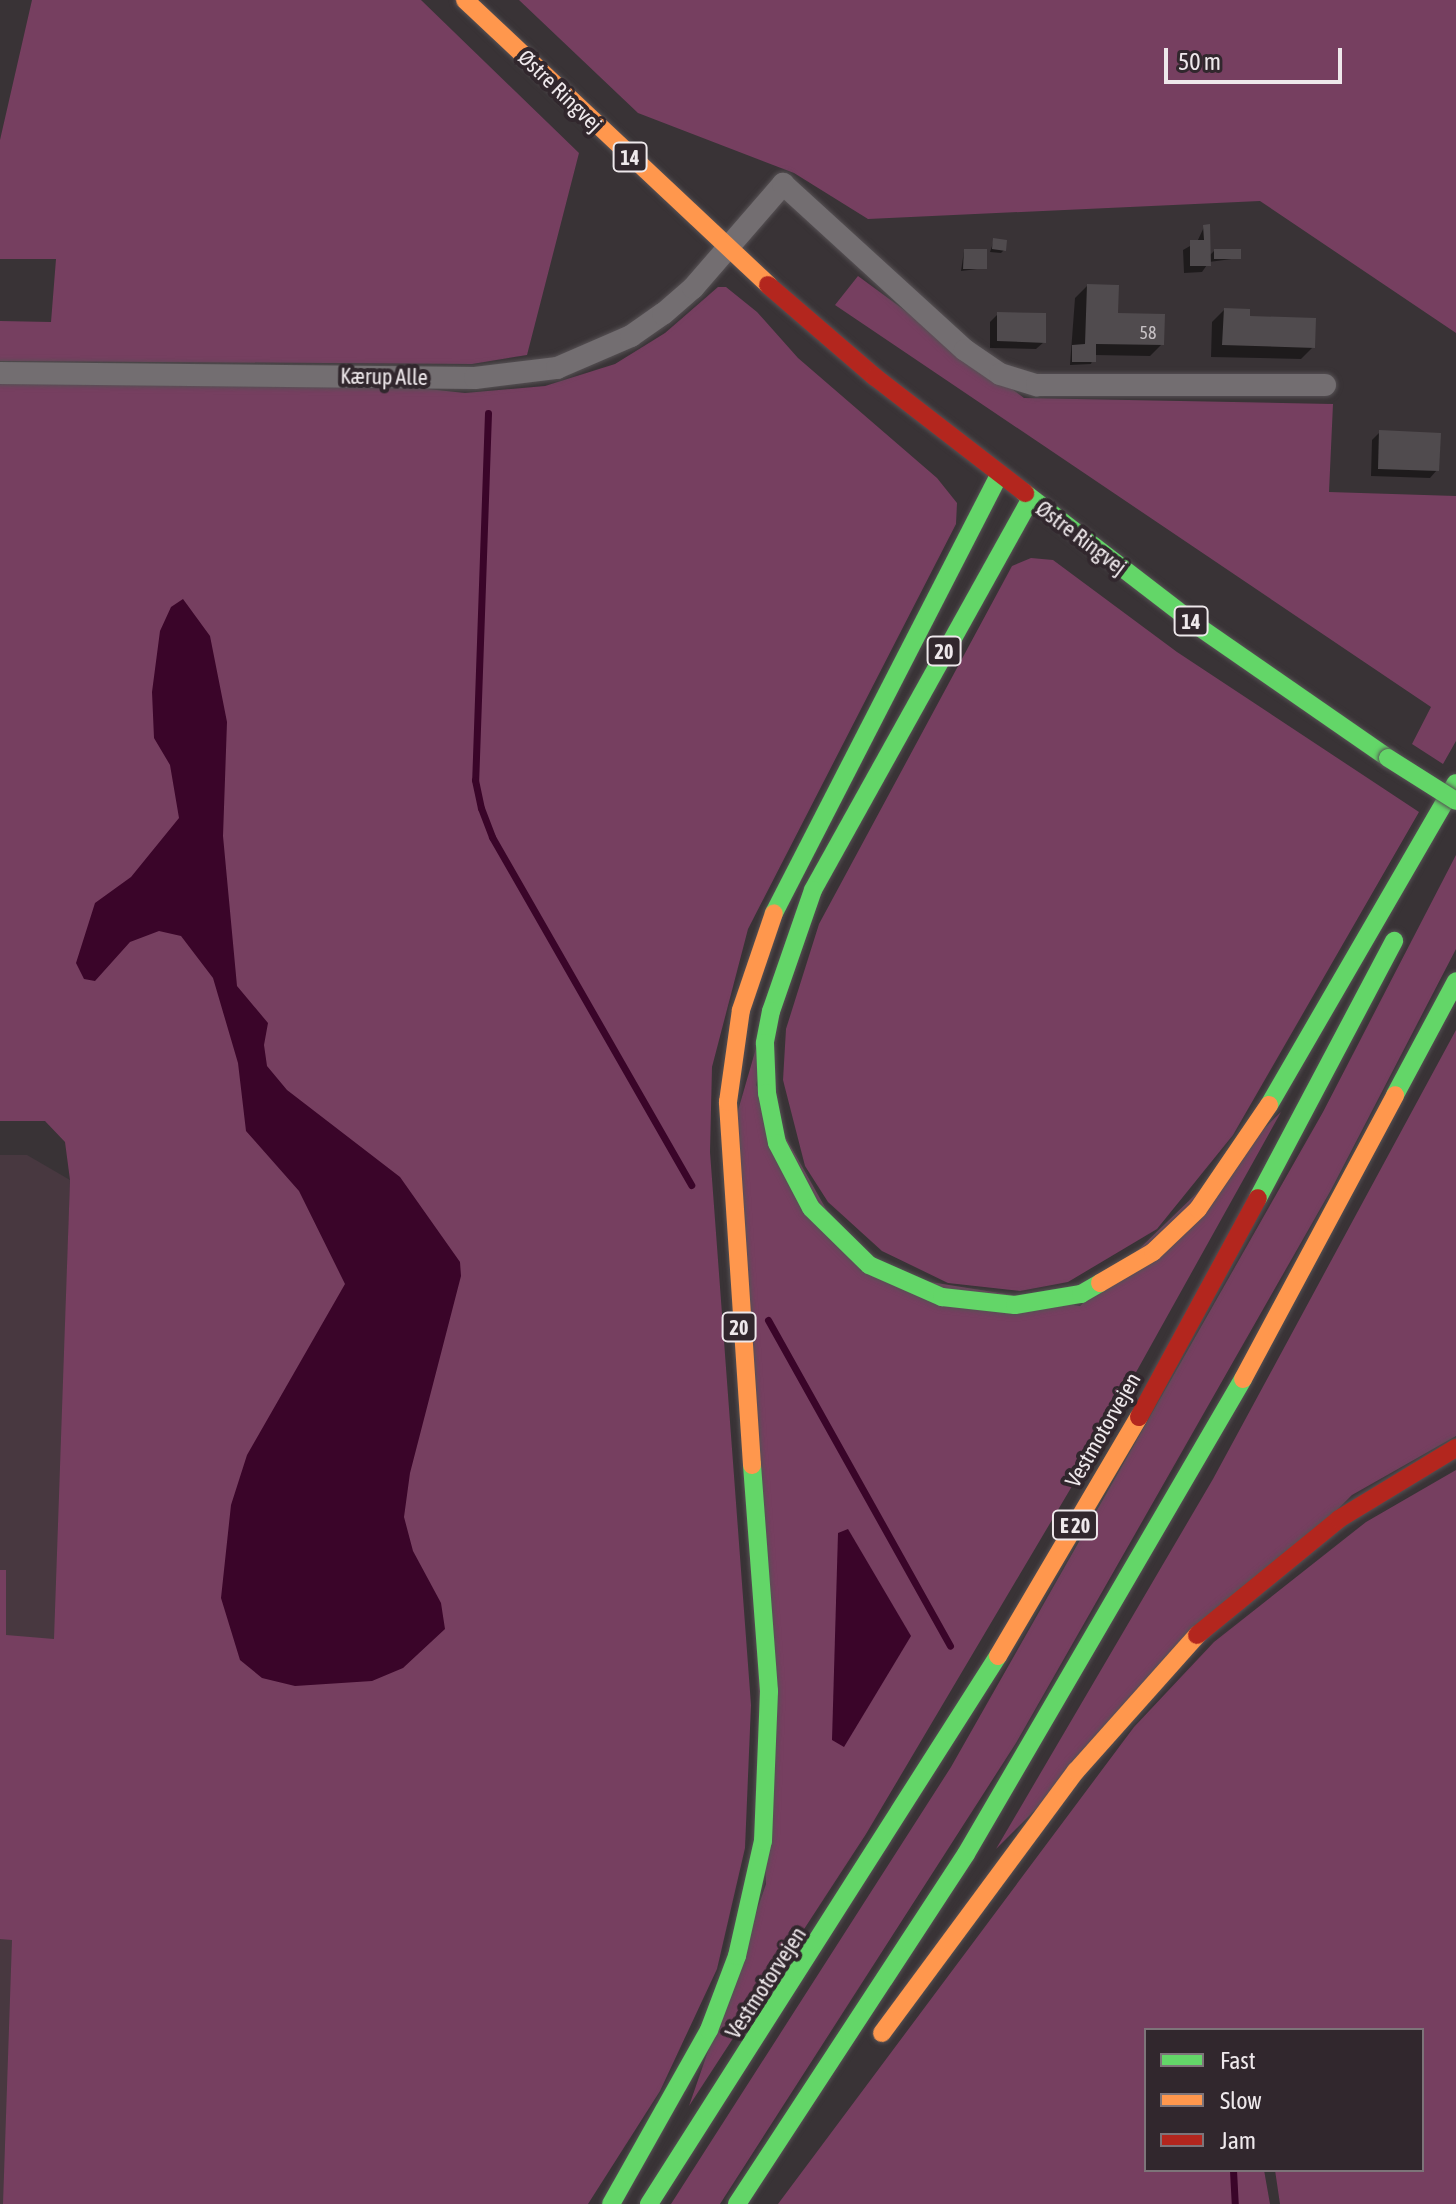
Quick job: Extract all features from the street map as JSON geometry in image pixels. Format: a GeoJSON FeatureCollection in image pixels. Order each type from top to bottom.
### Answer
{"type":"FeatureCollection","features":[{"type":"Feature","properties":{"kind":"main road","name":"Østre Ringvej"},"geometry":{"type":"LineString","coordinates":[[465,0],[726,248],[999,476],[1199,627],[1388,758],[1456,801]]}},
{"type":"Feature","properties":{"kind":"main road","name":"20"},"geometry":{"type":"LineString","coordinates":[[611,2204],[709,2030],[737,1956],[763,1841],[769,1691],[729,1161],[728,1102],[741,1010],[773,915],[999,476]]}},
{"type":"Feature","properties":{"kind":"main road","name":"20"},"geometry":{"type":"LineString","coordinates":[[1030,500],[813,890],[771,1011],[765,1043],[767,1093],[777,1143],[811,1208],[869,1265],[942,1297],[982,1306],[1015,1305],[1081,1294],[1153,1252],[1198,1209],[1252,1134],[1456,783]]}},
{"type":"Feature","properties":{"kind":"main road"},"geometry":{"type":"LineString","coordinates":[[1442,847],[1456,820]]}},
{"type":"Feature","properties":{"kind":"main road","name":"Vestmotorvejen"},"geometry":{"type":"LineString","coordinates":[[649,2204],[975,1696],[1180,1347],[1406,916]]}},
{"type":"Feature","properties":{"kind":"main road"},"geometry":{"type":"LineString","coordinates":[[737,2204],[966,1854],[1207,1446],[1456,981]]}},
{"type":"Feature","properties":{"kind":"main road"},"geometry":{"type":"LineString","coordinates":[[869,2050],[1076,1771],[1195,1637],[1339,1519],[1456,1448]]}},
{"type":"Feature","properties":{"kind":"main road"},"geometry":{"type":"LineString","coordinates":[[757,2204],[797,2150]]}},
{"type":"Feature","properties":{"kind":"street"},"geometry":{"type":"LineString","coordinates":[[726,248],[783,184],[965,350],[1000,374],[1037,385],[1325,385]]}},
{"type":"Feature","properties":{"kind":"street","name":"Kærup Alle"},"geometry":{"type":"LineString","coordinates":[[0,373],[515,375],[557,368],[631,336],[693,288],[726,248]]}},
{"type":"Feature","properties":{"kind":"shaded area"},"geometry":{"type":"Polygon","coordinates":[[[32,0],[421,0],[579,153],[527,355],[472,364],[0,361],[0,321],[51,322],[56,259],[0,259],[0,140],[32,0]]]}},
{"type":"Feature","properties":{"kind":"shaded area"},"geometry":{"type":"Polygon","coordinates":[[[519,0],[1456,0],[1456,333],[1260,201],[868,219],[794,173],[638,113],[519,0]]]}},
{"type":"Feature","properties":{"kind":"shaded area"},"geometry":{"type":"Polygon","coordinates":[[[858,276],[1024,398],[1333,404],[1329,492],[1456,496],[1456,741],[1443,764],[1412,744],[1431,707],[835,305],[858,276]]]}},
{"type":"Feature","properties":{"kind":"shaded area"},"geometry":{"type":"Polygon","coordinates":[[[718,287],[726,287],[757,312],[798,358],[937,478],[957,503],[956,524],[748,929],[712,1067],[710,1152],[751,1705],[745,1848],[717,1969],[660,2091],[588,2204],[3,2204],[12,1940],[0,1939],[0,1570],[6,1570],[6,1635],[54,1639],[70,1180],[65,1142],[45,1121],[0,1121],[0,378],[372,383],[465,393],[545,386],[615,364],[665,333],[718,287]]]}},
{"type":"Feature","properties":{"kind":"shaded area"},"geometry":{"type":"Polygon","coordinates":[[[1031,558],[1053,560],[1177,652],[1419,812],[1233,1135],[1157,1229],[1068,1282],[1020,1291],[948,1283],[882,1251],[828,1202],[805,1166],[783,1080],[786,1029],[819,924],[1012,566],[1031,558]]]}},
{"type":"Feature","properties":{"kind":"shaded area"},"geometry":{"type":"Polygon","coordinates":[[[183,599],[210,636],[227,722],[223,836],[237,986],[268,1023],[264,1045],[267,1066],[287,1090],[400,1177],[460,1262],[461,1276],[410,1473],[404,1517],[413,1551],[441,1603],[445,1629],[403,1668],[372,1681],[295,1686],[262,1678],[240,1660],[221,1598],[231,1505],[247,1455],[345,1284],[299,1191],[246,1131],[238,1063],[213,978],[181,936],[159,931],[130,942],[95,981],[84,979],[76,963],[95,903],[131,877],[179,818],[170,765],[154,738],[152,692],[160,631],[171,607],[183,599]]]}},
{"type":"Feature","properties":{"kind":"shaded area"},"geometry":{"type":"Polygon","coordinates":[[[1456,855],[1456,949],[1331,1190],[1016,1743],[720,2204],[671,2204],[951,1767],[1323,1112],[1456,855]]]}},
{"type":"Feature","properties":{"kind":"shaded area"},"geometry":{"type":"Polygon","coordinates":[[[797,907],[756,1085],[861,1271],[1080,1306],[1281,1112],[1081,1471],[866,1834],[689,2106],[766,1884],[737,1114],[797,907]]]}},
{"type":"Feature","properties":{"kind":"shaded area"},"geometry":{"type":"Polygon","coordinates":[[[1456,1030],[1456,1436],[1352,1495],[996,1849],[1213,1479],[1456,1030]]]}},
{"type":"Feature","properties":{"kind":"shaded area"},"geometry":{"type":"Polygon","coordinates":[[[0,1155],[27,1155],[70,1180],[39,2204],[0,2204],[0,1155]]]}},
{"type":"Feature","properties":{"kind":"shaded area"},"geometry":{"type":"Polygon","coordinates":[[[1456,1470],[1456,2204],[1280,2204],[1275,2172],[1424,2172],[1424,2028],[1144,2028],[1144,2172],[1264,2172],[1270,2204],[778,2204],[1134,1727],[1214,1642],[1366,1522],[1456,1470]]]}},
{"type":"Feature","properties":{"kind":"shaded area"},"geometry":{"type":"Polygon","coordinates":[[[848,1529],[911,1636],[844,1747],[832,1740],[838,1533],[848,1529]]]}},
{"type":"Feature","properties":{"kind":"building"},"geometry":{"type":"Polygon","coordinates":[[[1210,224],[1211,266],[1190,266],[1190,240],[1204,240],[1203,225],[1210,224]]]}},
{"type":"Feature","properties":{"kind":"building"},"geometry":{"type":"Polygon","coordinates":[[[993,238],[1007,240],[1006,251],[992,249],[993,238]]]}},
{"type":"Feature","properties":{"kind":"building"},"geometry":{"type":"Polygon","coordinates":[[[964,249],[987,249],[987,269],[963,269],[964,249]]]}},
{"type":"Feature","properties":{"kind":"building"},"geometry":{"type":"Polygon","coordinates":[[[1214,249],[1241,249],[1241,259],[1214,259],[1214,249]]]}},
{"type":"Feature","properties":{"kind":"building"},"geometry":{"type":"Polygon","coordinates":[[[1087,284],[1119,285],[1118,313],[1165,314],[1164,345],[1096,344],[1096,362],[1072,362],[1072,345],[1085,344],[1087,284]]]}},
{"type":"Feature","properties":{"kind":"building"},"geometry":{"type":"Polygon","coordinates":[[[1224,308],[1250,309],[1250,316],[1316,318],[1315,348],[1222,345],[1224,308]]]}},
{"type":"Feature","properties":{"kind":"building"},"geometry":{"type":"Polygon","coordinates":[[[997,312],[1046,313],[1046,343],[997,341],[997,312]]]}},
{"type":"Feature","properties":{"kind":"building"},"geometry":{"type":"Polygon","coordinates":[[[1379,430],[1441,433],[1439,471],[1378,469],[1379,430]]]}},
{"type":"Feature","properties":{"kind":"waterway"},"geometry":{"type":"LineString","coordinates":[[488,413],[475,780],[481,808],[492,837],[691,1185]]}},
{"type":"Feature","properties":{"kind":"waterway"},"geometry":{"type":"LineString","coordinates":[[768,1320],[950,1646]]}},
{"type":"Feature","properties":{"kind":"waterway"},"geometry":{"type":"LineString","coordinates":[[1233,2172],[1235,2204]]}},
{"type":"Feature","properties":{"kind":"traffic: fast"},"geometry":{"type":"LineString","coordinates":[[774,913],[999,476]]}},
{"type":"Feature","properties":{"kind":"traffic: fast"},"geometry":{"type":"LineString","coordinates":[[1025,493],[1199,627],[1388,758]]}},
{"type":"Feature","properties":{"kind":"traffic: fast"},"geometry":{"type":"LineString","coordinates":[[1030,500],[813,890],[771,1011],[765,1043],[767,1093],[777,1143],[811,1208],[869,1265],[942,1297],[1015,1305],[1081,1294],[1100,1283]]}},
{"type":"Feature","properties":{"kind":"traffic: fast"},"geometry":{"type":"LineString","coordinates":[[1388,758],[1456,801]]}},
{"type":"Feature","properties":{"kind":"traffic: fast"},"geometry":{"type":"LineString","coordinates":[[1269,1105],[1456,783]]}},
{"type":"Feature","properties":{"kind":"traffic: fast"},"geometry":{"type":"LineString","coordinates":[[1258,1198],[1394,941]]}},
{"type":"Feature","properties":{"kind":"traffic: fast"},"geometry":{"type":"LineString","coordinates":[[1395,1095],[1456,981]]}},
{"type":"Feature","properties":{"kind":"traffic: fast"},"geometry":{"type":"LineString","coordinates":[[737,2204],[966,1854],[1243,1379]]}},
{"type":"Feature","properties":{"kind":"traffic: fast"},"geometry":{"type":"LineString","coordinates":[[611,2204],[709,2030],[737,1956],[763,1841],[769,1691],[752,1465]]}},
{"type":"Feature","properties":{"kind":"traffic: fast"},"geometry":{"type":"LineString","coordinates":[[649,2204],[998,1656]]}},
{"type":"Feature","properties":{"kind":"traffic: slow"},"geometry":{"type":"LineString","coordinates":[[465,0],[768,285]]}},
{"type":"Feature","properties":{"kind":"traffic: slow"},"geometry":{"type":"LineString","coordinates":[[752,1465],[728,1102],[741,1010],[774,913]]}},
{"type":"Feature","properties":{"kind":"traffic: slow"},"geometry":{"type":"LineString","coordinates":[[1243,1379],[1395,1095]]}},
{"type":"Feature","properties":{"kind":"traffic: slow"},"geometry":{"type":"LineString","coordinates":[[1100,1283],[1153,1252],[1198,1209],[1269,1105]]}},
{"type":"Feature","properties":{"kind":"traffic: slow"},"geometry":{"type":"LineString","coordinates":[[998,1656],[1139,1417]]}},
{"type":"Feature","properties":{"kind":"traffic: slow"},"geometry":{"type":"LineString","coordinates":[[882,2033],[1076,1771],[1197,1635]]}},
{"type":"Feature","properties":{"kind":"traffic: jam"},"geometry":{"type":"LineString","coordinates":[[768,285],[875,377],[1025,493]]}},
{"type":"Feature","properties":{"kind":"traffic: jam"},"geometry":{"type":"LineString","coordinates":[[1139,1417],[1258,1198]]}},
{"type":"Feature","properties":{"kind":"traffic: jam"},"geometry":{"type":"LineString","coordinates":[[1197,1635],[1339,1519],[1456,1448]]}}]}
